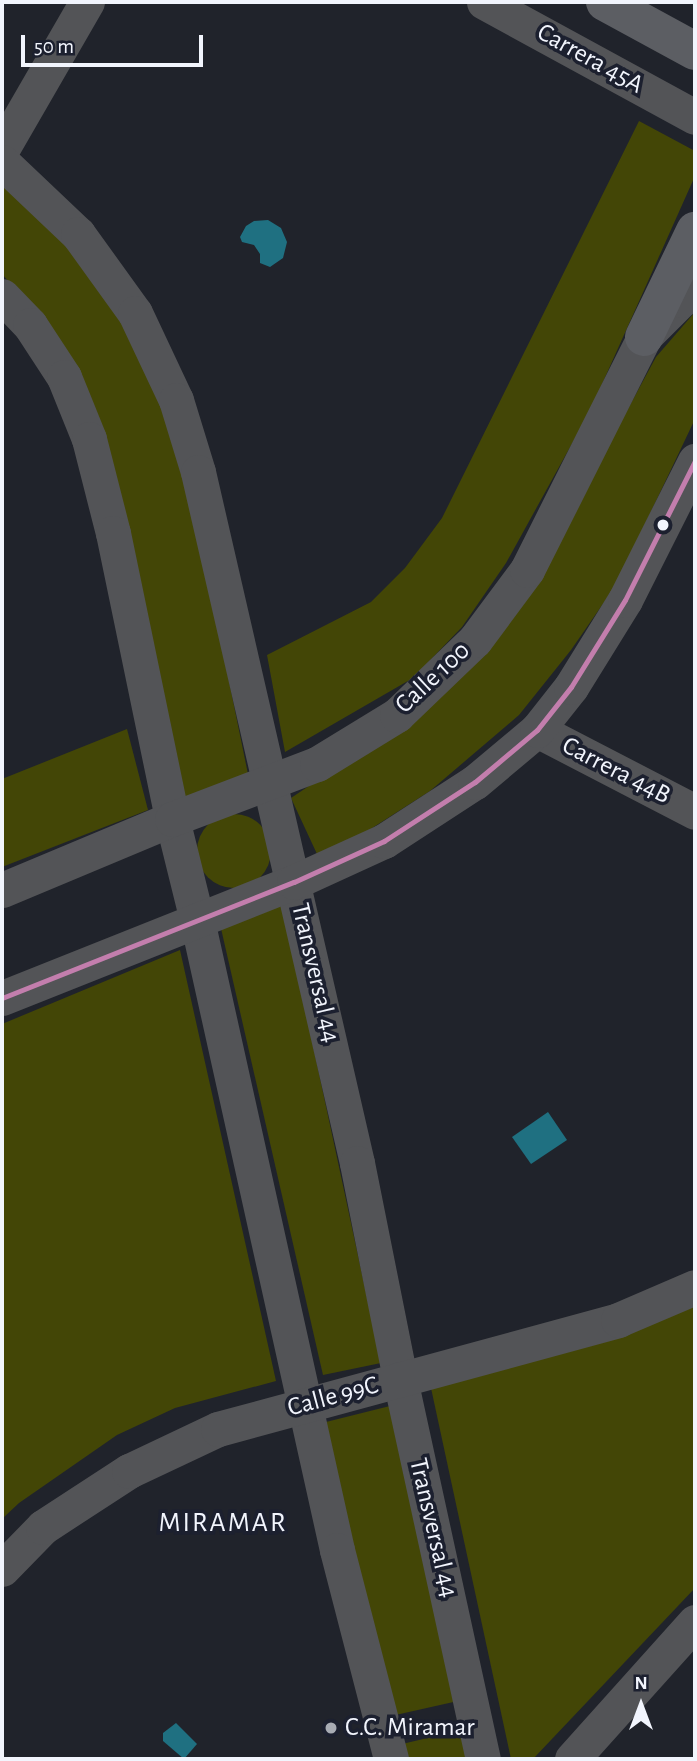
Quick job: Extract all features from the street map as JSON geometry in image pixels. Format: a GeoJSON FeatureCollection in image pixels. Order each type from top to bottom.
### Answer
{"type":"FeatureCollection","features":[{"type":"Feature","properties":{"kind":"main road"},"geometry":{"type":"LineString","coordinates":[[605,2],[695,51]]}},
{"type":"Feature","properties":{"kind":"main road"},"geometry":{"type":"LineString","coordinates":[[633,2],[695,35]]}},
{"type":"Feature","properties":{"kind":"main road"},"geometry":{"type":"LineString","coordinates":[[644,337],[695,231]]}},
{"type":"Feature","properties":{"kind":"street"},"geometry":{"type":"LineString","coordinates":[[2,149],[87,2]]}},
{"type":"Feature","properties":{"kind":"street","name":"Carrera 45A"},"geometry":{"type":"LineString","coordinates":[[484,2],[695,117]]}},
{"type":"Feature","properties":{"kind":"street","name":"Transversal 44"},"geometry":{"type":"LineString","coordinates":[[2,162],[78,234],[135,313],[176,400],[198,472],[357,1163],[400,1379],[483,1759]]}},
{"type":"Feature","properties":{"kind":"street","name":"Calle 100"},"geometry":{"type":"LineString","coordinates":[[2,890],[172,819],[317,764],[397,715],[475,640],[527,570],[644,337],[681,300],[695,276]]}},
{"type":"Feature","properties":{"kind":"street"},"geometry":{"type":"LineString","coordinates":[[2,296],[30,325],[64,377],[89,439],[113,533],[172,819],[197,920],[337,1550],[391,1759]]}},
{"type":"Feature","properties":{"kind":"street"},"geometry":{"type":"LineString","coordinates":[[2,998],[294,882],[384,841],[475,782],[537,730],[571,687],[625,600],[695,462]]}},
{"type":"Feature","properties":{"kind":"street","name":"Carrera 44B"},"geometry":{"type":"LineString","coordinates":[[537,730],[695,812]]}},
{"type":"Feature","properties":{"kind":"street","name":"Calle 99C"},"geometry":{"type":"LineString","coordinates":[[2,1569],[43,1527],[129,1471],[218,1429],[618,1320],[695,1287]]}},
{"type":"Feature","properties":{"kind":"street"},"geometry":{"type":"LineString","coordinates":[[572,1759],[695,1622]]}},
{"type":"Feature","properties":{"kind":"shaded area"},"geometry":{"type":"Polygon","coordinates":[[[639,121],[695,151],[695,176],[590,411],[506,563],[462,627],[413,678],[285,752],[267,655],[371,602],[405,568],[442,518],[639,121]]]}},
{"type":"Feature","properties":{"kind":"shaded area"},"geometry":{"type":"Polygon","coordinates":[[[2,184],[66,242],[123,319],[165,405],[214,608],[249,779],[186,803],[41,318],[2,274],[2,184]]]}},
{"type":"Feature","properties":{"kind":"shaded area"},"geometry":{"type":"Polygon","coordinates":[[[695,312],[695,419],[616,585],[571,650],[519,715],[430,791],[369,830],[317,854],[291,798],[403,723],[526,597],[656,357],[695,312]]]}},
{"type":"Feature","properties":{"kind":"shaded area"},"geometry":{"type":"Polygon","coordinates":[[[127,729],[148,810],[2,867],[2,779],[127,729]]]}},
{"type":"Feature","properties":{"kind":"shaded area"},"geometry":{"type":"Polygon","coordinates":[[[241,814],[261,824],[269,837],[269,865],[261,878],[248,886],[227,888],[207,878],[199,865],[197,844],[207,824],[220,816],[241,814]]]}},
{"type":"Feature","properties":{"kind":"shaded area"},"geometry":{"type":"Polygon","coordinates":[[[282,901],[381,1363],[323,1375],[220,924],[282,901]]]}},
{"type":"Feature","properties":{"kind":"shaded area"},"geometry":{"type":"Polygon","coordinates":[[[180,950],[276,1381],[175,1408],[117,1435],[19,1503],[2,1519],[2,1024],[180,950]]]}},
{"type":"Feature","properties":{"kind":"shaded area"},"geometry":{"type":"Polygon","coordinates":[[[695,1303],[695,1588],[533,1759],[511,1759],[431,1388],[695,1303]]]}},
{"type":"Feature","properties":{"kind":"shaded area"},"geometry":{"type":"Polygon","coordinates":[[[394,1405],[458,1701],[391,1716],[326,1422],[394,1405]]]}},
{"type":"Feature","properties":{"kind":"shaded area"},"geometry":{"type":"Polygon","coordinates":[[[470,1728],[477,1759],[405,1759],[402,1744],[470,1728]]]}},
{"type":"Feature","properties":{"kind":"water"},"geometry":{"type":"Polygon","coordinates":[[[268,220],[281,228],[287,242],[283,258],[270,267],[260,263],[260,254],[254,245],[242,242],[240,237],[246,226],[254,221],[268,220]]]}},
{"type":"Feature","properties":{"kind":"water"},"geometry":{"type":"Polygon","coordinates":[[[548,1112],[567,1140],[531,1164],[512,1137],[548,1112]]]}},
{"type":"Feature","properties":{"kind":"water"},"geometry":{"type":"Polygon","coordinates":[[[176,1723],[197,1744],[184,1759],[163,1741],[163,1733],[176,1723]]]}},
{"type":"Feature","properties":{"kind":"transit line"},"geometry":{"type":"LineString","coordinates":[[2,998],[294,882],[384,841],[475,782],[537,730],[571,687],[625,600],[695,461]]}},
{"type":"Feature","properties":{"kind":"place","name":"C.C. Miramar"},"geometry":{"type":"Point","coordinates":[331,1728]}},
{"type":"Feature","properties":{"kind":"district","name":"MIRAMAR"},"geometry":{"type":"Point","coordinates":[223,1523]}}]}
